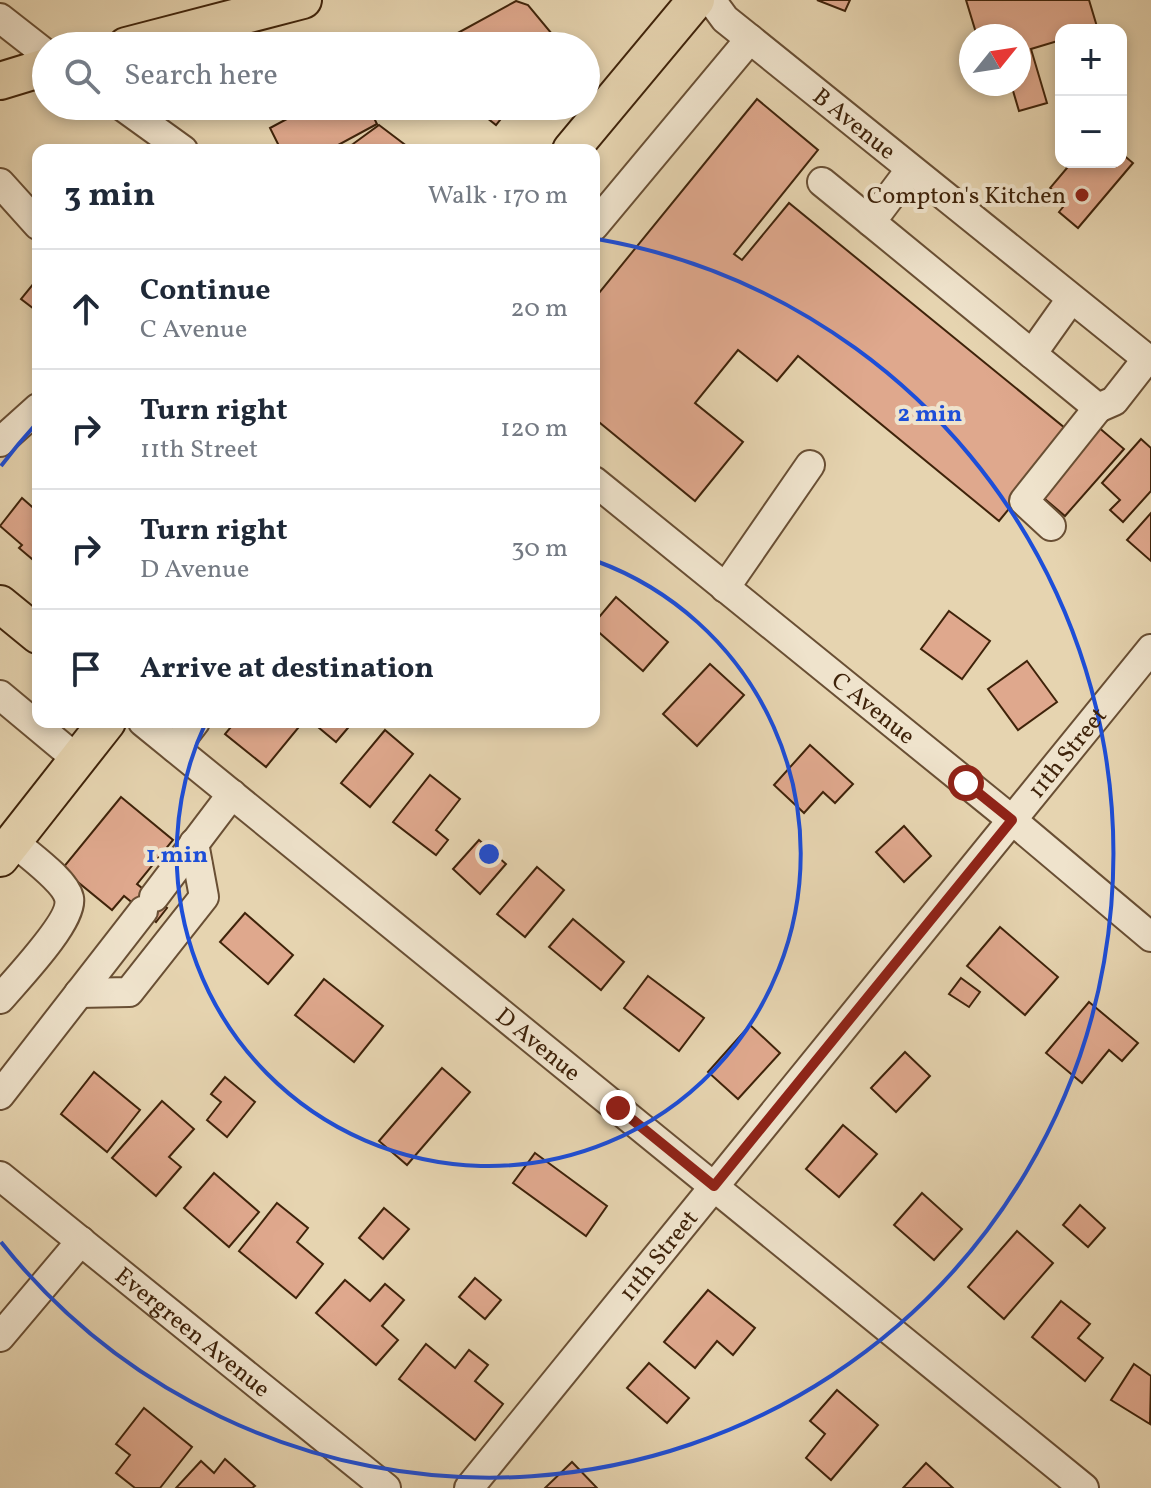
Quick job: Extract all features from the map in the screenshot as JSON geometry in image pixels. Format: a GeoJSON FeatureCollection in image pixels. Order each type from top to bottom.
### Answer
{"type":"FeatureCollection","features":[{"type":"Feature","properties":{"kind":"main road"},"geometry":{"type":"LineString","coordinates":[[180,32],[303,0]]}},
{"type":"Feature","properties":{"kind":"main road"},"geometry":{"type":"LineString","coordinates":[[600,115],[696,0]]}},
{"type":"Feature","properties":{"kind":"main road"},"geometry":{"type":"LineString","coordinates":[[0,81],[32,71]]}},
{"type":"Feature","properties":{"kind":"main road"},"geometry":{"type":"LineString","coordinates":[[576,144],[596,120]]}},
{"type":"Feature","properties":{"kind":"main road"},"geometry":{"type":"LineString","coordinates":[[0,604],[32,630]]}},
{"type":"Feature","properties":{"kind":"main road"},"geometry":{"type":"LineString","coordinates":[[6,850],[102,728]]}},
{"type":"Feature","properties":{"kind":"street","name":"B Avenue"},"geometry":{"type":"LineString","coordinates":[[711,0],[725,19],[1149,361]]}},
{"type":"Feature","properties":{"kind":"street"},"geometry":{"type":"LineString","coordinates":[[0,18],[32,43]]}},
{"type":"Feature","properties":{"kind":"street"},"geometry":{"type":"LineString","coordinates":[[600,219],[750,39]]}},
{"type":"Feature","properties":{"kind":"street"},"geometry":{"type":"LineString","coordinates":[[141,120],[175,144]]}},
{"type":"Feature","properties":{"kind":"street"},"geometry":{"type":"LineString","coordinates":[[871,222],[910,170]]}},
{"type":"Feature","properties":{"kind":"street"},"geometry":{"type":"LineString","coordinates":[[822,182],[1098,408]]}},
{"type":"Feature","properties":{"kind":"street"},"geometry":{"type":"LineString","coordinates":[[0,183],[32,218]]}},
{"type":"Feature","properties":{"kind":"street"},"geometry":{"type":"LineString","coordinates":[[1032,354],[1071,299]]}},
{"type":"Feature","properties":{"kind":"street"},"geometry":{"type":"LineString","coordinates":[[1051,526],[1024,501],[1098,408],[1114,401],[1149,361]]}},
{"type":"Feature","properties":{"kind":"street"},"geometry":{"type":"LineString","coordinates":[[0,442],[32,413]]}},
{"type":"Feature","properties":{"kind":"street"},"geometry":{"type":"LineString","coordinates":[[725,588],[810,465]]}},
{"type":"Feature","properties":{"kind":"street","name":"C Avenue"},"geometry":{"type":"LineString","coordinates":[[600,486],[1012,820],[1151,937]]}},
{"type":"Feature","properties":{"kind":"street","name":"11th Street"},"geometry":{"type":"LineString","coordinates":[[469,1488],[1151,649]]}},
{"type":"Feature","properties":{"kind":"street"},"geometry":{"type":"LineString","coordinates":[[0,695],[32,722]]}},
{"type":"Feature","properties":{"kind":"street"},"geometry":{"type":"LineString","coordinates":[[40,728],[78,760]]}},
{"type":"Feature","properties":{"kind":"street","name":"D Avenue"},"geometry":{"type":"LineString","coordinates":[[150,728],[1084,1488]]}},
{"type":"Feature","properties":{"kind":"street"},"geometry":{"type":"LineString","coordinates":[[175,748],[190,728]]}},
{"type":"Feature","properties":{"kind":"street"},"geometry":{"type":"LineString","coordinates":[[0,1095],[232,794]]}},
{"type":"Feature","properties":{"kind":"street"},"geometry":{"type":"LineString","coordinates":[[79,993],[129,992],[204,897],[194,843]]}},
{"type":"Feature","properties":{"kind":"street"},"geometry":{"type":"LineString","coordinates":[[0,999],[66,919],[70,899],[61,884],[6,850]]}},
{"type":"Feature","properties":{"kind":"street","name":"Evergreen Avenue"},"geometry":{"type":"LineString","coordinates":[[0,1176],[386,1488]]}},
{"type":"Feature","properties":{"kind":"street"},"geometry":{"type":"LineString","coordinates":[[0,1337],[81,1241]]}},
{"type":"Feature","properties":{"kind":"building"},"geometry":{"type":"Polygon","coordinates":[[[817,0],[850,0],[845,11],[817,0]]]}},
{"type":"Feature","properties":{"kind":"building"},"geometry":{"type":"Polygon","coordinates":[[[966,0],[1089,0],[1096,24],[1055,24],[1055,42],[1031,49],[1031,24],[973,24],[966,0]]]}},
{"type":"Feature","properties":{"kind":"building"},"geometry":{"type":"Polygon","coordinates":[[[516,1],[528,5],[550,32],[460,32],[516,1]]]}},
{"type":"Feature","properties":{"kind":"building"},"geometry":{"type":"Polygon","coordinates":[[[1031,49],[1047,103],[1019,111],[1015,96],[1031,96],[1031,49]]]}},
{"type":"Feature","properties":{"kind":"building"},"geometry":{"type":"Polygon","coordinates":[[[757,99],[818,150],[734,254],[742,260],[789,203],[1071,433],[999,521],[798,356],[777,381],[738,350],[695,403],[743,442],[695,501],[600,423],[600,292],[757,99]]]}},
{"type":"Feature","properties":{"kind":"building"},"geometry":{"type":"Polygon","coordinates":[[[285,120],[375,120],[377,124],[340,144],[278,144],[270,128],[285,120]]]}},
{"type":"Feature","properties":{"kind":"building"},"geometry":{"type":"Polygon","coordinates":[[[379,125],[404,144],[353,144],[379,125]]]}},
{"type":"Feature","properties":{"kind":"building","name":"Compton's Kitchen"},"geometry":{"type":"Polygon","coordinates":[[[1127,158],[1133,163],[1078,228],[1059,212],[1067,202],[1050,188],[1067,168],[1127,168],[1127,158]]]}},
{"type":"Feature","properties":{"kind":"building"},"geometry":{"type":"Polygon","coordinates":[[[32,285],[32,307],[21,299],[32,285]]]}},
{"type":"Feature","properties":{"kind":"building"},"geometry":{"type":"Polygon","coordinates":[[[1097,426],[1124,449],[1065,516],[1039,494],[1097,426]]]}},
{"type":"Feature","properties":{"kind":"building"},"geometry":{"type":"Polygon","coordinates":[[[1141,439],[1151,448],[1151,491],[1123,522],[1110,510],[1120,500],[1102,483],[1141,439]]]}},
{"type":"Feature","properties":{"kind":"building"},"geometry":{"type":"Polygon","coordinates":[[[22,498],[32,507],[32,559],[19,548],[22,545],[0,526],[22,498]]]}},
{"type":"Feature","properties":{"kind":"building"},"geometry":{"type":"Polygon","coordinates":[[[1151,513],[1151,561],[1127,540],[1151,513]]]}},
{"type":"Feature","properties":{"kind":"building"},"geometry":{"type":"Polygon","coordinates":[[[616,597],[668,642],[643,671],[600,633],[600,616],[616,597]]]}},
{"type":"Feature","properties":{"kind":"building"},"geometry":{"type":"Polygon","coordinates":[[[949,611],[990,641],[962,679],[921,649],[949,611]]]}},
{"type":"Feature","properties":{"kind":"building"},"geometry":{"type":"Polygon","coordinates":[[[1027,661],[1057,702],[1018,730],[988,689],[1027,661]]]}},
{"type":"Feature","properties":{"kind":"building"},"geometry":{"type":"Polygon","coordinates":[[[710,664],[744,695],[697,746],[663,714],[710,664]]]}},
{"type":"Feature","properties":{"kind":"building"},"geometry":{"type":"Polygon","coordinates":[[[230,728],[298,728],[266,767],[225,734],[230,728]]]}},
{"type":"Feature","properties":{"kind":"building"},"geometry":{"type":"Polygon","coordinates":[[[319,728],[348,728],[336,742],[319,728]]]}},
{"type":"Feature","properties":{"kind":"building"},"geometry":{"type":"Polygon","coordinates":[[[385,730],[413,754],[370,807],[341,783],[385,730]]]}},
{"type":"Feature","properties":{"kind":"building"},"geometry":{"type":"Polygon","coordinates":[[[810,745],[853,784],[835,803],[823,792],[804,813],[774,785],[810,745]]]}},
{"type":"Feature","properties":{"kind":"building"},"geometry":{"type":"Polygon","coordinates":[[[430,775],[460,799],[436,830],[448,840],[436,855],[393,822],[430,775]]]}},
{"type":"Feature","properties":{"kind":"building"},"geometry":{"type":"Polygon","coordinates":[[[121,797],[173,840],[137,884],[167,908],[156,922],[124,896],[112,910],[62,869],[121,797]]]}},
{"type":"Feature","properties":{"kind":"building"},"geometry":{"type":"Polygon","coordinates":[[[904,826],[931,856],[904,882],[876,852],[904,826]]]}},
{"type":"Feature","properties":{"kind":"building"},"geometry":{"type":"Polygon","coordinates":[[[479,840],[506,864],[480,894],[453,869],[479,840]]]}},
{"type":"Feature","properties":{"kind":"building"},"geometry":{"type":"Polygon","coordinates":[[[537,867],[564,890],[525,937],[497,914],[537,867]]]}},
{"type":"Feature","properties":{"kind":"building"},"geometry":{"type":"Polygon","coordinates":[[[245,913],[293,955],[268,984],[220,942],[245,913]]]}},
{"type":"Feature","properties":{"kind":"building"},"geometry":{"type":"Polygon","coordinates":[[[573,919],[624,962],[601,990],[549,947],[573,919]]]}},
{"type":"Feature","properties":{"kind":"building"},"geometry":{"type":"Polygon","coordinates":[[[1000,927],[1058,977],[1025,1015],[967,966],[1000,927]]]}},
{"type":"Feature","properties":{"kind":"building"},"geometry":{"type":"Polygon","coordinates":[[[648,976],[704,1018],[679,1051],[624,1008],[648,976]]]}},
{"type":"Feature","properties":{"kind":"building"},"geometry":{"type":"Polygon","coordinates":[[[961,978],[980,992],[969,1007],[949,994],[961,978]]]}},
{"type":"Feature","properties":{"kind":"building"},"geometry":{"type":"Polygon","coordinates":[[[324,979],[383,1026],[354,1062],[295,1015],[324,979]]]}},
{"type":"Feature","properties":{"kind":"building"},"geometry":{"type":"Polygon","coordinates":[[[1089,1002],[1138,1043],[1122,1061],[1109,1050],[1082,1083],[1046,1053],[1089,1002]]]}},
{"type":"Feature","properties":{"kind":"building"},"geometry":{"type":"Polygon","coordinates":[[[750,1025],[780,1053],[738,1099],[708,1072],[750,1025]]]}},
{"type":"Feature","properties":{"kind":"building"},"geometry":{"type":"Polygon","coordinates":[[[905,1052],[930,1076],[896,1112],[871,1088],[905,1052]]]}},
{"type":"Feature","properties":{"kind":"building"},"geometry":{"type":"Polygon","coordinates":[[[442,1068],[470,1092],[407,1165],[379,1141],[442,1068]]]}},
{"type":"Feature","properties":{"kind":"building"},"geometry":{"type":"Polygon","coordinates":[[[94,1072],[140,1110],[107,1152],[61,1114],[94,1072]]]}},
{"type":"Feature","properties":{"kind":"building"},"geometry":{"type":"Polygon","coordinates":[[[225,1077],[255,1102],[227,1137],[207,1120],[221,1102],[211,1094],[225,1077]]]}},
{"type":"Feature","properties":{"kind":"building"},"geometry":{"type":"Polygon","coordinates":[[[162,1101],[194,1129],[169,1157],[181,1167],[156,1196],[112,1158],[162,1101]]]}},
{"type":"Feature","properties":{"kind":"building"},"geometry":{"type":"Polygon","coordinates":[[[843,1125],[877,1154],[839,1197],[806,1169],[843,1125]]]}},
{"type":"Feature","properties":{"kind":"building"},"geometry":{"type":"Polygon","coordinates":[[[535,1153],[607,1206],[586,1236],[513,1183],[535,1153]]]}},
{"type":"Feature","properties":{"kind":"building"},"geometry":{"type":"Polygon","coordinates":[[[214,1173],[259,1212],[229,1247],[184,1208],[214,1173]]]}},
{"type":"Feature","properties":{"kind":"building"},"geometry":{"type":"Polygon","coordinates":[[[922,1193],[962,1229],[934,1260],[894,1225],[922,1193]]]}},
{"type":"Feature","properties":{"kind":"building"},"geometry":{"type":"Polygon","coordinates":[[[277,1203],[308,1228],[297,1242],[323,1264],[296,1298],[239,1251],[277,1203]]]}},
{"type":"Feature","properties":{"kind":"building"},"geometry":{"type":"Polygon","coordinates":[[[1080,1205],[1105,1228],[1088,1247],[1063,1225],[1080,1205]]]}},
{"type":"Feature","properties":{"kind":"building"},"geometry":{"type":"Polygon","coordinates":[[[384,1208],[409,1229],[383,1259],[359,1238],[384,1208]]]}},
{"type":"Feature","properties":{"kind":"building"},"geometry":{"type":"Polygon","coordinates":[[[1017,1231],[1053,1263],[1004,1319],[968,1287],[1017,1231]]]}},
{"type":"Feature","properties":{"kind":"building"},"geometry":{"type":"Polygon","coordinates":[[[475,1278],[501,1300],[485,1319],[459,1297],[475,1278]]]}},
{"type":"Feature","properties":{"kind":"building"},"geometry":{"type":"Polygon","coordinates":[[[345,1280],[370,1301],[385,1284],[404,1300],[382,1326],[398,1340],[376,1365],[316,1313],[345,1280]]]}},
{"type":"Feature","properties":{"kind":"building"},"geometry":{"type":"Polygon","coordinates":[[[708,1290],[755,1328],[733,1355],[717,1341],[695,1368],[664,1342],[708,1290]]]}},
{"type":"Feature","properties":{"kind":"building"},"geometry":{"type":"Polygon","coordinates":[[[1061,1301],[1090,1324],[1078,1338],[1103,1358],[1085,1381],[1032,1337],[1061,1301]]]}},
{"type":"Feature","properties":{"kind":"building"},"geometry":{"type":"Polygon","coordinates":[[[426,1344],[455,1368],[469,1350],[488,1365],[475,1381],[503,1404],[475,1440],[399,1379],[426,1344]]]}},
{"type":"Feature","properties":{"kind":"building"},"geometry":{"type":"Polygon","coordinates":[[[649,1363],[689,1398],[667,1423],[627,1388],[649,1363]]]}},
{"type":"Feature","properties":{"kind":"building"},"geometry":{"type":"Polygon","coordinates":[[[1134,1364],[1151,1376],[1150,1424],[1111,1400],[1134,1364]]]}},
{"type":"Feature","properties":{"kind":"building"},"geometry":{"type":"Polygon","coordinates":[[[837,1390],[878,1425],[831,1480],[806,1458],[825,1434],[810,1421],[837,1390]]]}},
{"type":"Feature","properties":{"kind":"building"},"geometry":{"type":"Polygon","coordinates":[[[144,1408],[192,1447],[160,1488],[135,1488],[116,1473],[130,1455],[116,1444],[144,1408]]]}},
{"type":"Feature","properties":{"kind":"building"},"geometry":{"type":"Polygon","coordinates":[[[225,1459],[255,1486],[176,1488],[201,1461],[214,1473],[225,1459]]]}},
{"type":"Feature","properties":{"kind":"building"},"geometry":{"type":"Polygon","coordinates":[[[572,1462],[597,1488],[545,1488],[572,1462]]]}},
{"type":"Feature","properties":{"kind":"building"},"geometry":{"type":"Polygon","coordinates":[[[926,1463],[953,1488],[903,1488],[926,1463]]]}},
{"type":"Feature","properties":{"kind":"place","name":"Compton's Kitchen"},"geometry":{"type":"Point","coordinates":[1082,195]}},
{"type":"Feature","properties":{"kind":"route"},"geometry":{"type":"LineString","coordinates":[[618,1108],[714,1186],[1012,820],[966,783]]}}]}
